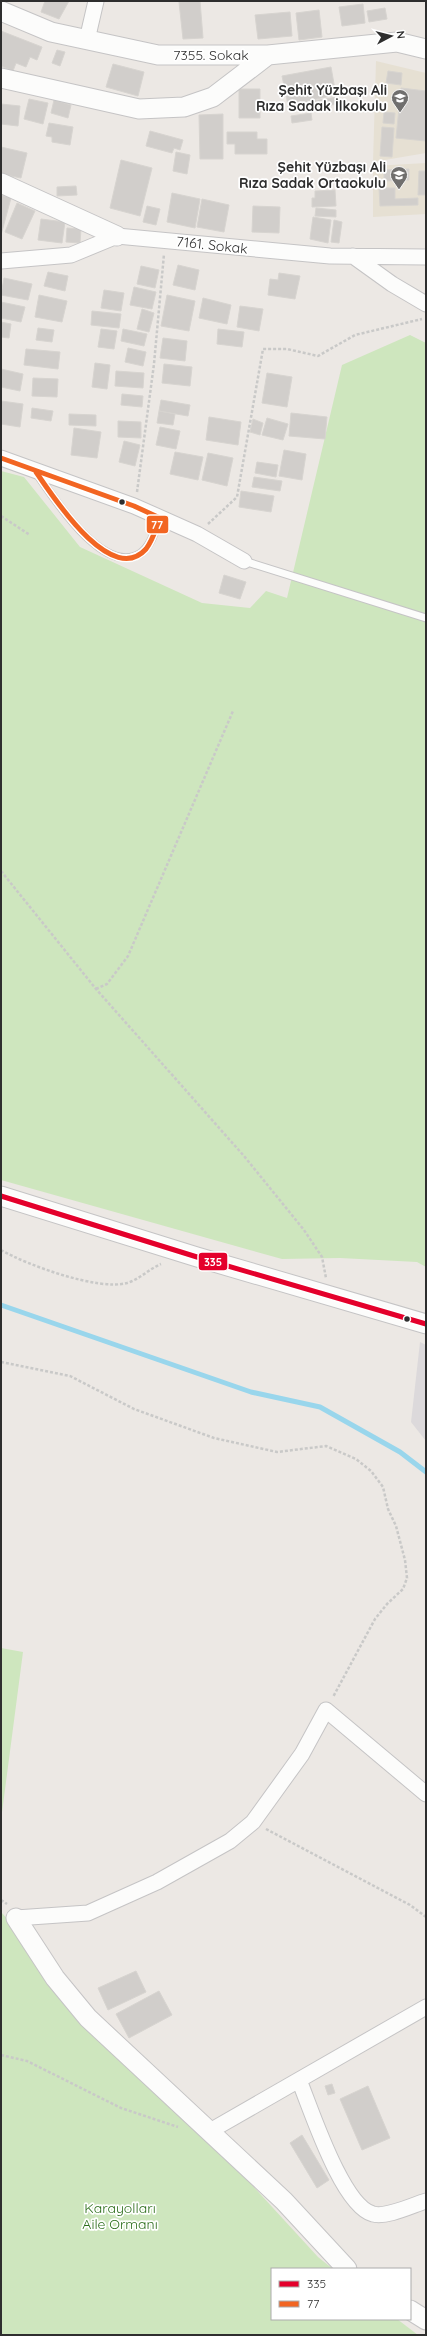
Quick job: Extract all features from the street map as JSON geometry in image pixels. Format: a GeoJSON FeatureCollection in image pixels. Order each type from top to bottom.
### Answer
{"type":"FeatureCollection","features":[{"type":"Feature","properties":{"kind":"street"},"geometry":{"type":"LineString","coordinates":[[87,40],[96,1]]}},
{"type":"Feature","properties":{"kind":"street","name":"7355. Sokak"},"geometry":{"type":"LineString","coordinates":[[1,11],[52,32],[158,55],[268,55],[397,42],[426,49]]}},
{"type":"Feature","properties":{"kind":"street"},"geometry":{"type":"LineString","coordinates":[[1,78],[139,109],[184,107],[213,97],[268,55]]}},
{"type":"Feature","properties":{"kind":"street"},"geometry":{"type":"LineString","coordinates":[[1,183],[117,236]]}},
{"type":"Feature","properties":{"kind":"street","name":"7161. Sokak"},"geometry":{"type":"LineString","coordinates":[[1,262],[71,255],[117,236],[330,256],[426,256]]}},
{"type":"Feature","properties":{"kind":"street"},"geometry":{"type":"LineString","coordinates":[[353,256],[392,284],[426,304]]}},
{"type":"Feature","properties":{"kind":"street"},"geometry":{"type":"LineString","coordinates":[[1,458],[36,472],[134,506],[197,534],[244,562]]}},
{"type":"Feature","properties":{"kind":"street"},"geometry":{"type":"LineString","coordinates":[[1,1196],[426,1324]]}},
{"type":"Feature","properties":{"kind":"street"},"geometry":{"type":"LineString","coordinates":[[346,2268],[284,2201],[210,2130],[88,2018],[56,1978],[16,1918],[88,1913],[157,1882],[230,1841],[253,1822],[302,1754],[326,1710],[426,1794]]}},
{"type":"Feature","properties":{"kind":"street"},"geometry":{"type":"LineString","coordinates":[[210,2130],[426,2007]]}},
{"type":"Feature","properties":{"kind":"street"},"geometry":{"type":"LineString","coordinates":[[299,2080],[338,2176],[356,2202],[365,2211],[382,2215],[426,2201]]}},
{"type":"Feature","properties":{"kind":"lane"},"geometry":{"type":"LineString","coordinates":[[36,472],[60,507],[92,543],[109,554],[126,558],[141,553],[148,546],[160,518]]}},
{"type":"Feature","properties":{"kind":"lane"},"geometry":{"type":"LineString","coordinates":[[244,562],[426,618]]}},
{"type":"Feature","properties":{"kind":"path"},"geometry":{"type":"LineString","coordinates":[[134,506],[153,371],[165,240]]}},
{"type":"Feature","properties":{"kind":"path"},"geometry":{"type":"LineString","coordinates":[[197,534],[237,497],[263,349],[287,349],[318,356],[355,335],[426,318]]}},
{"type":"Feature","properties":{"kind":"path"},"geometry":{"type":"LineString","coordinates":[[1,516],[30,535]]}},
{"type":"Feature","properties":{"kind":"path"},"geometry":{"type":"LineString","coordinates":[[96,989],[107,984],[128,956],[233,711]]}},
{"type":"Feature","properties":{"kind":"path"},"geometry":{"type":"LineString","coordinates":[[1,871],[96,989],[244,1156],[304,1230],[322,1257],[326,1273],[326,1294]]}},
{"type":"Feature","properties":{"kind":"path"},"geometry":{"type":"LineString","coordinates":[[1,1250],[64,1275],[99,1285],[125,1284],[142,1277],[159,1265],[164,1264]]}},
{"type":"Feature","properties":{"kind":"path"},"geometry":{"type":"LineString","coordinates":[[1,1362],[70,1376],[134,1410],[214,1438],[277,1452],[326,1446],[356,1459],[371,1471],[383,1487],[388,1509],[396,1526],[405,1560],[407,1578],[403,1589],[387,1604],[375,1619],[326,1710]]}},
{"type":"Feature","properties":{"kind":"path"},"geometry":{"type":"LineString","coordinates":[[253,1822],[410,1905],[426,1916]]}},
{"type":"Feature","properties":{"kind":"path"},"geometry":{"type":"LineString","coordinates":[[1,2055],[27,2061],[122,2108],[178,2127],[210,2130]]}},
{"type":"Feature","properties":{"kind":"shaded area","name":"Şehit Yüzbaşı Ali Rıza Sadak İlkokulu"},"geometry":{"type":"Polygon","coordinates":[[[376,61],[426,73],[426,153],[373,162],[376,61]]]}},
{"type":"Feature","properties":{"kind":"shaded area","name":"Şehit Yüzbaşı Ali Rıza Sadak Ortaokulu"},"geometry":{"type":"Polygon","coordinates":[[[426,163],[426,214],[373,217],[373,166],[426,163]]]}},
{"type":"Feature","properties":{"kind":"shaded area"},"geometry":{"type":"Polygon","coordinates":[[[420,1342],[426,1345],[426,1441],[411,1422],[420,1342]]]}},
{"type":"Feature","properties":{"kind":"green space"},"geometry":{"type":"Polygon","coordinates":[[[410,335],[426,343],[426,1267],[417,1262],[340,1258],[282,1259],[1,1180],[1,471],[24,477],[80,547],[202,603],[250,608],[266,591],[287,598],[342,365],[410,335]]]}},
{"type":"Feature","properties":{"kind":"green space"},"geometry":{"type":"Polygon","coordinates":[[[1,1648],[23,1652],[1,1820],[1,1648]]]}},
{"type":"Feature","properties":{"kind":"green space","name":"Karayolları Aile Ormanı"},"geometry":{"type":"Polygon","coordinates":[[[1,1912],[318,2257],[332,2268],[271,2268],[271,2320],[398,2320],[418,2335],[1,2335],[1,1912]]]}},
{"type":"Feature","properties":{"kind":"building"},"geometry":{"type":"Polygon","coordinates":[[[45,1],[69,1],[59,19],[41,12],[45,1]]]}},
{"type":"Feature","properties":{"kind":"building"},"geometry":{"type":"Polygon","coordinates":[[[200,1],[203,38],[183,39],[179,2],[200,1]]]}},
{"type":"Feature","properties":{"kind":"building"},"geometry":{"type":"Polygon","coordinates":[[[363,4],[365,23],[342,26],[339,7],[363,4]]]}},
{"type":"Feature","properties":{"kind":"building"},"geometry":{"type":"Polygon","coordinates":[[[385,8],[387,19],[369,22],[367,11],[385,8]]]}},
{"type":"Feature","properties":{"kind":"building"},"geometry":{"type":"Polygon","coordinates":[[[319,10],[322,37],[299,40],[296,13],[319,10]]]}},
{"type":"Feature","properties":{"kind":"building"},"geometry":{"type":"Polygon","coordinates":[[[290,12],[292,36],[258,39],[255,15],[290,12]]]}},
{"type":"Feature","properties":{"kind":"building"},"geometry":{"type":"Polygon","coordinates":[[[1,31],[42,47],[37,60],[30,57],[26,67],[16,63],[13,71],[1,66],[1,31]]]}},
{"type":"Feature","properties":{"kind":"building"},"geometry":{"type":"Polygon","coordinates":[[[57,50],[65,52],[60,66],[52,63],[57,50]]]}},
{"type":"Feature","properties":{"kind":"building"},"geometry":{"type":"Polygon","coordinates":[[[113,64],[144,72],[138,96],[106,87],[113,64]]]}},
{"type":"Feature","properties":{"kind":"building"},"geometry":{"type":"Polygon","coordinates":[[[331,67],[336,95],[307,101],[308,107],[289,110],[282,76],[331,67]]]}},
{"type":"Feature","properties":{"kind":"building"},"geometry":{"type":"Polygon","coordinates":[[[388,71],[402,73],[401,85],[386,83],[388,71]]]}},
{"type":"Feature","properties":{"kind":"building","name":"Şehit Yüzbaşı Ali Rıza Sadak İlkokulu"},"geometry":{"type":"Polygon","coordinates":[[[401,88],[426,91],[426,141],[396,138],[401,88]]]}},
{"type":"Feature","properties":{"kind":"building"},"geometry":{"type":"Polygon","coordinates":[[[239,89],[260,89],[260,118],[239,118],[239,89]]]}},
{"type":"Feature","properties":{"kind":"building"},"geometry":{"type":"Polygon","coordinates":[[[337,97],[338,104],[313,108],[312,101],[337,97]]]}},
{"type":"Feature","properties":{"kind":"building"},"geometry":{"type":"Polygon","coordinates":[[[29,99],[48,103],[43,124],[24,119],[29,99]]]}},
{"type":"Feature","properties":{"kind":"building"},"geometry":{"type":"Polygon","coordinates":[[[54,100],[71,105],[68,118],[51,113],[54,100]]]}},
{"type":"Feature","properties":{"kind":"building"},"geometry":{"type":"Polygon","coordinates":[[[1,104],[20,106],[18,126],[1,124],[1,104]]]}},
{"type":"Feature","properties":{"kind":"building"},"geometry":{"type":"Polygon","coordinates":[[[384,112],[395,113],[394,124],[383,123],[384,112]]]}},
{"type":"Feature","properties":{"kind":"building"},"geometry":{"type":"Polygon","coordinates":[[[311,113],[312,120],[292,123],[291,116],[311,113]]]}},
{"type":"Feature","properties":{"kind":"building"},"geometry":{"type":"Polygon","coordinates":[[[223,114],[223,159],[200,159],[199,115],[223,114]]]}},
{"type":"Feature","properties":{"kind":"building"},"geometry":{"type":"Polygon","coordinates":[[[49,123],[73,127],[70,145],[52,142],[52,137],[46,136],[49,123]]]}},
{"type":"Feature","properties":{"kind":"building"},"geometry":{"type":"Polygon","coordinates":[[[382,127],[394,128],[392,157],[380,156],[382,127]]]}},
{"type":"Feature","properties":{"kind":"building"},"geometry":{"type":"Polygon","coordinates":[[[150,131],[183,140],[180,150],[174,148],[172,153],[146,146],[150,131]]]}},
{"type":"Feature","properties":{"kind":"building"},"geometry":{"type":"Polygon","coordinates":[[[227,132],[257,132],[257,139],[267,139],[267,154],[235,154],[235,144],[227,144],[227,132]]]}},
{"type":"Feature","properties":{"kind":"building"},"geometry":{"type":"Polygon","coordinates":[[[1,147],[27,153],[21,178],[1,174],[1,147]]]}},
{"type":"Feature","properties":{"kind":"building"},"geometry":{"type":"Polygon","coordinates":[[[176,152],[190,155],[187,174],[173,171],[176,152]]]}},
{"type":"Feature","properties":{"kind":"building"},"geometry":{"type":"Polygon","coordinates":[[[121,160],[152,168],[140,216],[110,208],[121,160]]]}},
{"type":"Feature","properties":{"kind":"building"},"geometry":{"type":"Polygon","coordinates":[[[409,169],[409,180],[384,181],[384,170],[409,169]]]}},
{"type":"Feature","properties":{"kind":"building","name":"Şehit Yüzbaşı Ali Rıza Sadak Ortaokulu"},"geometry":{"type":"Polygon","coordinates":[[[419,171],[426,171],[426,195],[418,195],[419,171]]]}},
{"type":"Feature","properties":{"kind":"building"},"geometry":{"type":"Polygon","coordinates":[[[76,186],[77,195],[57,196],[57,187],[76,186]]]}},
{"type":"Feature","properties":{"kind":"building"},"geometry":{"type":"Polygon","coordinates":[[[379,188],[395,188],[395,199],[418,198],[418,205],[380,206],[379,188]]]}},
{"type":"Feature","properties":{"kind":"building"},"geometry":{"type":"Polygon","coordinates":[[[335,190],[336,206],[312,207],[312,198],[315,198],[315,191],[335,190]]]}},
{"type":"Feature","properties":{"kind":"building"},"geometry":{"type":"Polygon","coordinates":[[[172,193],[200,199],[195,228],[167,222],[172,193]]]}},
{"type":"Feature","properties":{"kind":"building"},"geometry":{"type":"Polygon","coordinates":[[[1,195],[11,198],[1,235],[1,195]]]}},
{"type":"Feature","properties":{"kind":"building"},"geometry":{"type":"Polygon","coordinates":[[[202,199],[229,205],[224,232],[197,227],[202,199]]]}},
{"type":"Feature","properties":{"kind":"building"},"geometry":{"type":"Polygon","coordinates":[[[17,203],[35,211],[22,239],[5,232],[17,203]]]}},
{"type":"Feature","properties":{"kind":"building"},"geometry":{"type":"Polygon","coordinates":[[[147,206],[160,209],[156,225],[143,222],[147,206]]]}},
{"type":"Feature","properties":{"kind":"building"},"geometry":{"type":"Polygon","coordinates":[[[253,206],[280,207],[279,233],[252,232],[253,206]]]}},
{"type":"Feature","properties":{"kind":"building"},"geometry":{"type":"Polygon","coordinates":[[[316,208],[336,210],[336,217],[315,216],[316,208]]]}},
{"type":"Feature","properties":{"kind":"building"},"geometry":{"type":"Polygon","coordinates":[[[313,217],[331,220],[328,243],[310,239],[313,217]]]}},
{"type":"Feature","properties":{"kind":"building"},"geometry":{"type":"Polygon","coordinates":[[[41,219],[65,222],[62,243],[38,240],[41,219]]]}},
{"type":"Feature","properties":{"kind":"building"},"geometry":{"type":"Polygon","coordinates":[[[334,220],[342,222],[339,243],[331,242],[334,220]]]}},
{"type":"Feature","properties":{"kind":"building"},"geometry":{"type":"Polygon","coordinates":[[[67,228],[81,229],[80,243],[66,242],[67,228]]]}},
{"type":"Feature","properties":{"kind":"building"},"geometry":{"type":"Polygon","coordinates":[[[178,265],[199,270],[195,290],[173,285],[178,265]]]}},
{"type":"Feature","properties":{"kind":"building"},"geometry":{"type":"Polygon","coordinates":[[[141,266],[159,270],[155,288],[137,284],[141,266]]]}},
{"type":"Feature","properties":{"kind":"building"},"geometry":{"type":"Polygon","coordinates":[[[48,272],[68,276],[65,291],[44,286],[48,272]]]}},
{"type":"Feature","properties":{"kind":"building"},"geometry":{"type":"Polygon","coordinates":[[[279,273],[300,276],[295,299],[268,295],[270,279],[278,280],[279,273]]]}},
{"type":"Feature","properties":{"kind":"building"},"geometry":{"type":"Polygon","coordinates":[[[4,278],[32,284],[28,300],[1,295],[4,278]]]}},
{"type":"Feature","properties":{"kind":"building"},"geometry":{"type":"Polygon","coordinates":[[[134,287],[156,292],[152,309],[130,305],[134,287]]]}},
{"type":"Feature","properties":{"kind":"building"},"geometry":{"type":"Polygon","coordinates":[[[104,290],[124,293],[121,311],[101,308],[104,290]]]}},
{"type":"Feature","properties":{"kind":"building"},"geometry":{"type":"Polygon","coordinates":[[[39,295],[67,301],[62,322],[35,317],[39,295]]]}},
{"type":"Feature","properties":{"kind":"building"},"geometry":{"type":"Polygon","coordinates":[[[167,295],[195,301],[189,331],[161,326],[167,295]]]}},
{"type":"Feature","properties":{"kind":"building"},"geometry":{"type":"Polygon","coordinates":[[[203,298],[231,305],[227,324],[199,318],[203,298]]]}},
{"type":"Feature","properties":{"kind":"building"},"geometry":{"type":"Polygon","coordinates":[[[1,302],[25,307],[21,322],[1,318],[1,302]]]}},
{"type":"Feature","properties":{"kind":"building"},"geometry":{"type":"Polygon","coordinates":[[[240,306],[263,309],[259,331],[237,327],[240,306]]]}},
{"type":"Feature","properties":{"kind":"building"},"geometry":{"type":"Polygon","coordinates":[[[142,309],[154,313],[149,332],[137,329],[142,309]]]}},
{"type":"Feature","properties":{"kind":"building"},"geometry":{"type":"Polygon","coordinates":[[[92,311],[121,314],[119,328],[91,325],[92,311]]]}},
{"type":"Feature","properties":{"kind":"building"},"geometry":{"type":"Polygon","coordinates":[[[1,322],[11,324],[9,338],[1,337],[1,322]]]}},
{"type":"Feature","properties":{"kind":"building"},"geometry":{"type":"Polygon","coordinates":[[[38,328],[54,330],[52,342],[36,340],[38,328]]]}},
{"type":"Feature","properties":{"kind":"building"},"geometry":{"type":"Polygon","coordinates":[[[101,329],[117,331],[114,349],[98,347],[101,329]]]}},
{"type":"Feature","properties":{"kind":"building"},"geometry":{"type":"Polygon","coordinates":[[[123,329],[147,334],[144,346],[121,341],[123,329]]]}},
{"type":"Feature","properties":{"kind":"building"},"geometry":{"type":"Polygon","coordinates":[[[218,329],[244,332],[242,347],[217,344],[218,329]]]}},
{"type":"Feature","properties":{"kind":"building"},"geometry":{"type":"Polygon","coordinates":[[[163,338],[187,341],[185,361],[160,358],[163,338]]]}},
{"type":"Feature","properties":{"kind":"building"},"geometry":{"type":"Polygon","coordinates":[[[128,348],[146,352],[143,366],[125,362],[128,348]]]}},
{"type":"Feature","properties":{"kind":"building"},"geometry":{"type":"Polygon","coordinates":[[[26,349],[60,352],[58,369],[24,365],[26,349]]]}},
{"type":"Feature","properties":{"kind":"building"},"geometry":{"type":"Polygon","coordinates":[[[95,363],[110,365],[107,389],[92,387],[95,363]]]}},
{"type":"Feature","properties":{"kind":"building"},"geometry":{"type":"Polygon","coordinates":[[[164,364],[192,367],[190,386],[162,383],[164,364]]]}},
{"type":"Feature","properties":{"kind":"building"},"geometry":{"type":"Polygon","coordinates":[[[1,369],[23,374],[20,391],[1,387],[1,369]]]}},
{"type":"Feature","properties":{"kind":"building"},"geometry":{"type":"Polygon","coordinates":[[[116,371],[144,373],[143,388],[115,386],[116,371]]]}},
{"type":"Feature","properties":{"kind":"building"},"geometry":{"type":"Polygon","coordinates":[[[267,373],[292,377],[287,407],[262,403],[267,373]]]}},
{"type":"Feature","properties":{"kind":"building"},"geometry":{"type":"Polygon","coordinates":[[[33,378],[58,379],[57,397],[32,396],[33,378]]]}},
{"type":"Feature","properties":{"kind":"building"},"geometry":{"type":"Polygon","coordinates":[[[122,394],[143,396],[142,407],[121,405],[122,394]]]}},
{"type":"Feature","properties":{"kind":"building"},"geometry":{"type":"Polygon","coordinates":[[[161,400],[190,405],[188,416],[159,411],[161,400]]]}},
{"type":"Feature","properties":{"kind":"building"},"geometry":{"type":"Polygon","coordinates":[[[1,401],[23,404],[20,427],[1,424],[1,401]]]}},
{"type":"Feature","properties":{"kind":"building"},"geometry":{"type":"Polygon","coordinates":[[[32,408],[53,411],[51,421],[31,418],[32,408]]]}},
{"type":"Feature","properties":{"kind":"building"},"geometry":{"type":"Polygon","coordinates":[[[159,411],[175,414],[173,425],[157,423],[159,411]]]}},
{"type":"Feature","properties":{"kind":"building"},"geometry":{"type":"Polygon","coordinates":[[[291,413],[327,417],[325,439],[289,436],[291,413]]]}},
{"type":"Feature","properties":{"kind":"building"},"geometry":{"type":"Polygon","coordinates":[[[69,414],[96,415],[96,426],[69,425],[69,414]]]}},
{"type":"Feature","properties":{"kind":"building"},"geometry":{"type":"Polygon","coordinates":[[[209,417],[241,422],[238,445],[206,440],[209,417]]]}},
{"type":"Feature","properties":{"kind":"building"},"geometry":{"type":"Polygon","coordinates":[[[267,418],[288,424],[283,440],[262,435],[267,418]]]}},
{"type":"Feature","properties":{"kind":"building"},"geometry":{"type":"Polygon","coordinates":[[[253,419],[263,423],[260,435],[250,432],[253,419]]]}},
{"type":"Feature","properties":{"kind":"building"},"geometry":{"type":"Polygon","coordinates":[[[118,421],[141,422],[141,438],[118,437],[118,421]]]}},
{"type":"Feature","properties":{"kind":"building"},"geometry":{"type":"Polygon","coordinates":[[[160,427],[180,431],[176,449],[156,445],[160,427]]]}},
{"type":"Feature","properties":{"kind":"building"},"geometry":{"type":"Polygon","coordinates":[[[74,428],[101,432],[97,458],[71,455],[74,428]]]}},
{"type":"Feature","properties":{"kind":"building"},"geometry":{"type":"Polygon","coordinates":[[[124,441],[140,445],[135,466],[119,462],[124,441]]]}},
{"type":"Feature","properties":{"kind":"building"},"geometry":{"type":"Polygon","coordinates":[[[284,450],[306,454],[302,480],[279,476],[284,450]]]}},
{"type":"Feature","properties":{"kind":"building"},"geometry":{"type":"Polygon","coordinates":[[[175,452],[203,457],[198,480],[170,474],[175,452]]]}},
{"type":"Feature","properties":{"kind":"building"},"geometry":{"type":"Polygon","coordinates":[[[208,453],[233,458],[227,486],[202,480],[208,453]]]}},
{"type":"Feature","properties":{"kind":"building"},"geometry":{"type":"Polygon","coordinates":[[[257,462],[278,465],[276,477],[255,473],[257,462]]]}},
{"type":"Feature","properties":{"kind":"building"},"geometry":{"type":"Polygon","coordinates":[[[254,477],[282,481],[280,491],[252,487],[254,477]]]}},
{"type":"Feature","properties":{"kind":"building"},"geometry":{"type":"Polygon","coordinates":[[[241,491],[274,496],[271,512],[239,507],[241,491]]]}},
{"type":"Feature","properties":{"kind":"building"},"geometry":{"type":"Polygon","coordinates":[[[224,575],[246,582],[240,599],[219,593],[224,575]]]}},
{"type":"Feature","properties":{"kind":"building"},"geometry":{"type":"Polygon","coordinates":[[[136,1971],[146,1992],[108,2010],[98,1988],[136,1971]]]}},
{"type":"Feature","properties":{"kind":"building"},"geometry":{"type":"Polygon","coordinates":[[[159,1991],[172,2015],[129,2038],[116,2014],[159,1991]]]}},
{"type":"Feature","properties":{"kind":"building"},"geometry":{"type":"Polygon","coordinates":[[[332,2084],[335,2093],[328,2095],[325,2086],[332,2084]]]}},
{"type":"Feature","properties":{"kind":"building"},"geometry":{"type":"Polygon","coordinates":[[[368,2086],[390,2138],[362,2150],[340,2099],[368,2086]]]}},
{"type":"Feature","properties":{"kind":"building"},"geometry":{"type":"Polygon","coordinates":[[[302,2135],[329,2180],[317,2188],[290,2143],[302,2135]]]}},
{"type":"Feature","properties":{"kind":"waterway"},"geometry":{"type":"LineString","coordinates":[[1,1305],[251,1392],[320,1407],[400,1452],[426,1472]]}},
{"type":"Feature","properties":{"kind":"transit line","name":"77"},"geometry":{"type":"LineString","coordinates":[[1,458],[134,506],[160,518],[146,549],[132,558],[116,557],[100,548],[84,534],[69,517],[36,472]]}},
{"type":"Feature","properties":{"kind":"transit line","name":"335"},"geometry":{"type":"LineString","coordinates":[[1,1196],[197,1257],[426,1324]]}},
{"type":"Feature","properties":{"kind":"place","name":"Şehit Yüzbaşı Ali Rıza Sadak İlkokulu"},"geometry":{"type":"Point","coordinates":[400,113]}},
{"type":"Feature","properties":{"kind":"place","name":"Şehit Yüzbaşı Ali Rıza Sadak Ortaokulu"},"geometry":{"type":"Point","coordinates":[399,190]}}]}
